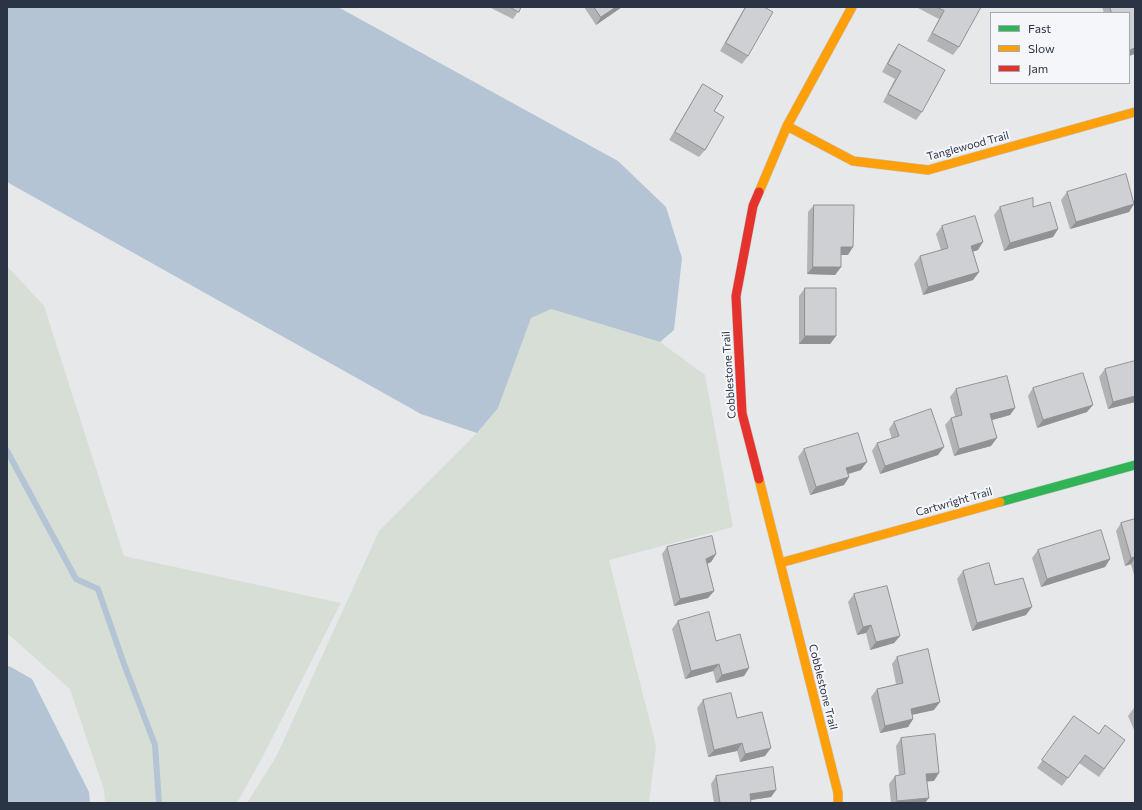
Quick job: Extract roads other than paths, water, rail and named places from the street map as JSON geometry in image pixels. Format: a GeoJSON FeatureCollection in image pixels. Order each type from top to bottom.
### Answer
{"type":"FeatureCollection","features":[{"type":"Feature","properties":{"kind":"street","name":"Cobblestone Trail"},"geometry":{"type":"LineString","coordinates":[[838,803],[838,793],[742,414],[736,296],[753,206],[787,126],[852,7]]}},
{"type":"Feature","properties":{"kind":"street","name":"Tanglewood Trail"},"geometry":{"type":"LineString","coordinates":[[787,126],[853,161],[928,170],[1135,112]]}},
{"type":"Feature","properties":{"kind":"street","name":"Cartwright Trail"},"geometry":{"type":"LineString","coordinates":[[780,563],[1135,465]]}},
{"type":"Feature","properties":{"kind":"water"},"geometry":{"type":"Polygon","coordinates":[[[7,7],[338,7],[618,161],[666,207],[682,258],[674,330],[660,342],[551,309],[531,318],[498,408],[477,433],[421,414],[7,182],[7,7]]]}},
{"type":"Feature","properties":{"kind":"water"},"geometry":{"type":"Polygon","coordinates":[[[9,666],[32,679],[89,792],[90,803],[7,803],[7,667],[9,666]]]}},
{"type":"Feature","properties":{"kind":"waterway"},"geometry":{"type":"LineString","coordinates":[[7,451],[76,579],[98,589],[124,664],[155,745],[159,803]]}}]}
